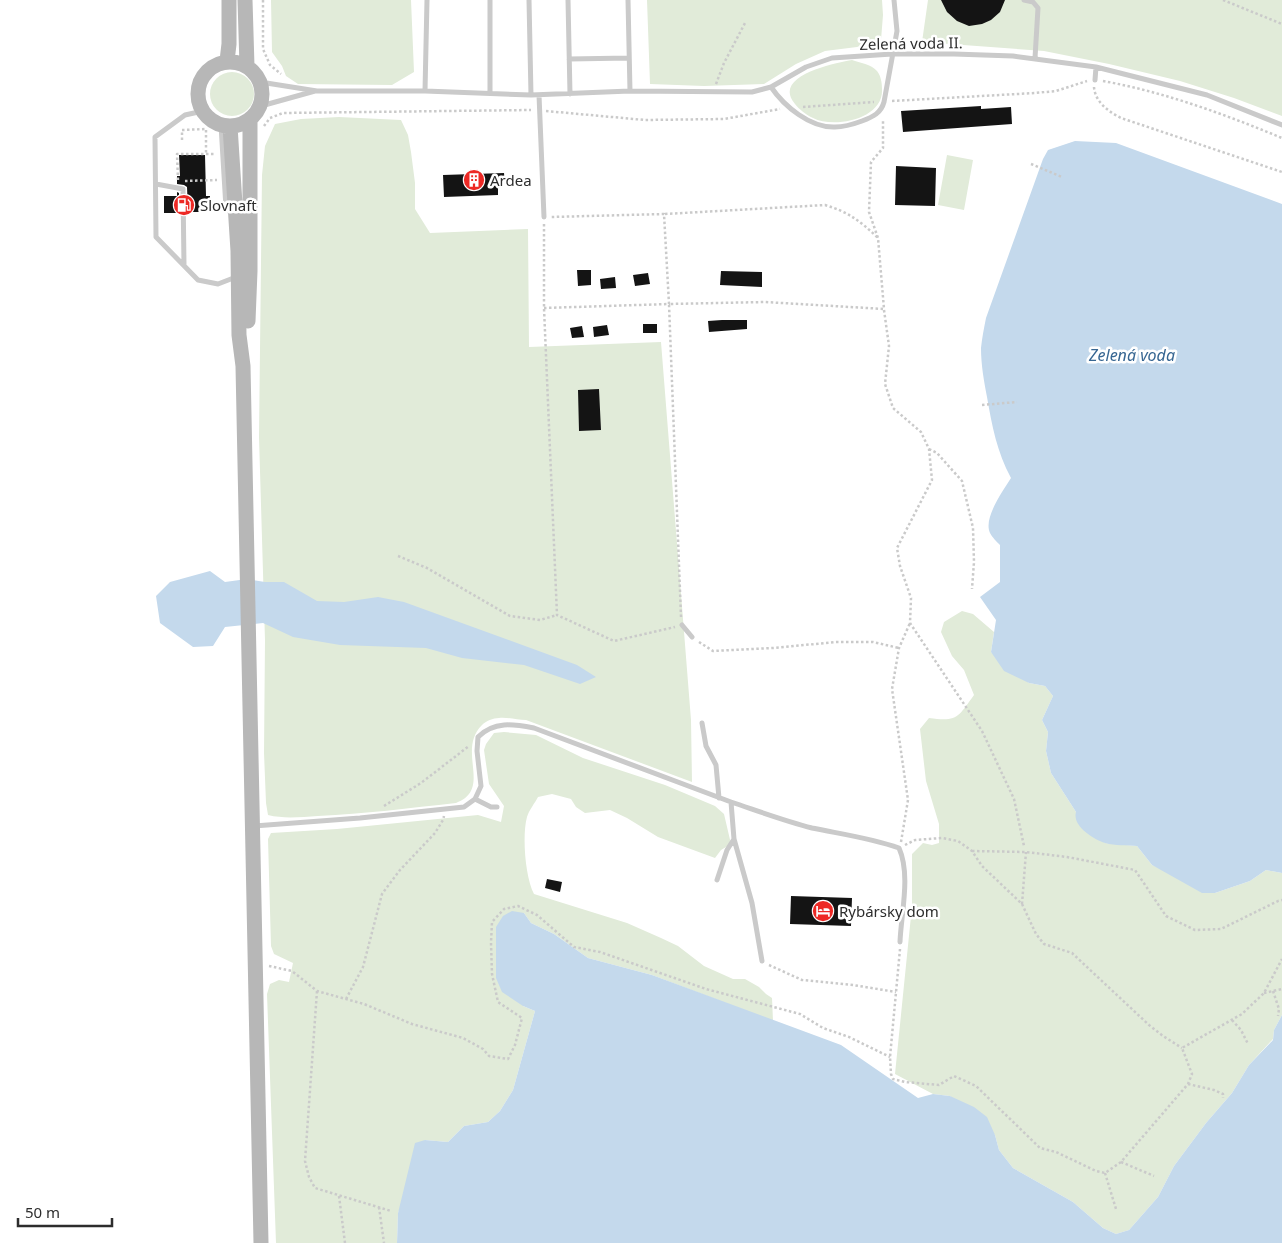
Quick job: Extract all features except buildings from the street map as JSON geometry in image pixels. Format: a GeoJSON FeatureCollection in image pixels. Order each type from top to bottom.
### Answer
{"type":"FeatureCollection","features":[{"type":"Feature","properties":{"kind":"main road"},"geometry":{"type":"LineString","coordinates":[[227,62],[230,0]]}},
{"type":"Feature","properties":{"kind":"main road"},"geometry":{"type":"LineString","coordinates":[[245,0],[247,66]]}},
{"type":"Feature","properties":{"kind":"main road"},"geometry":{"type":"LineString","coordinates":[[256,125],[225,126],[208,117],[203,111],[198,95],[201,80],[212,67],[227,62],[237,62],[247,66],[257,75],[263,98],[256,125],[250,293],[243,366],[261,1243]]}},
{"type":"Feature","properties":{"kind":"main road"},"geometry":{"type":"LineString","coordinates":[[225,126],[236,219],[239,335],[243,366]]}},
{"type":"Feature","properties":{"kind":"lane"},"geometry":{"type":"LineString","coordinates":[[426,91],[427,0]]}},
{"type":"Feature","properties":{"kind":"lane"},"geometry":{"type":"LineString","coordinates":[[490,0],[490,93]]}},
{"type":"Feature","properties":{"kind":"lane"},"geometry":{"type":"LineString","coordinates":[[529,0],[531,95]]}},
{"type":"Feature","properties":{"kind":"lane"},"geometry":{"type":"LineString","coordinates":[[568,0],[570,94]]}},
{"type":"Feature","properties":{"kind":"lane"},"geometry":{"type":"LineString","coordinates":[[628,0],[630,92]]}},
{"type":"Feature","properties":{"kind":"lane"},"geometry":{"type":"LineString","coordinates":[[771,87],[790,108],[810,120],[835,127],[870,118],[880,111],[897,31],[894,0]]}},
{"type":"Feature","properties":{"kind":"lane"},"geometry":{"type":"LineString","coordinates":[[1024,0],[1033,2],[1038,8],[1035,58]]}},
{"type":"Feature","properties":{"kind":"lane","name":"Zelená voda II."},"geometry":{"type":"LineString","coordinates":[[318,91],[426,91],[531,95],[630,92],[752,92],[771,87],[806,67],[826,60],[892,54],[964,54],[1035,58],[1096,68],[1207,95],[1282,125]]}},
{"type":"Feature","properties":{"kind":"lane"},"geometry":{"type":"LineString","coordinates":[[569,59],[629,58]]}},
{"type":"Feature","properties":{"kind":"lane"},"geometry":{"type":"LineString","coordinates":[[1096,68],[1098,80]]}},
{"type":"Feature","properties":{"kind":"lane"},"geometry":{"type":"LineString","coordinates":[[260,82],[318,91]]}},
{"type":"Feature","properties":{"kind":"lane"},"geometry":{"type":"LineString","coordinates":[[260,106],[318,91]]}},
{"type":"Feature","properties":{"kind":"lane"},"geometry":{"type":"LineString","coordinates":[[539,95],[544,218]]}},
{"type":"Feature","properties":{"kind":"lane"},"geometry":{"type":"LineString","coordinates":[[203,111],[186,115],[155,137],[156,237],[198,280],[218,284],[238,276]]}},
{"type":"Feature","properties":{"kind":"lane"},"geometry":{"type":"LineString","coordinates":[[156,184],[182,189],[184,266]]}},
{"type":"Feature","properties":{"kind":"lane"},"geometry":{"type":"LineString","coordinates":[[682,625],[692,637]]}},
{"type":"Feature","properties":{"kind":"lane"},"geometry":{"type":"LineString","coordinates":[[702,723],[706,746],[716,765],[719,798]]}},
{"type":"Feature","properties":{"kind":"lane"},"geometry":{"type":"LineString","coordinates":[[252,826],[360,818],[464,807],[475,799],[481,786],[477,751],[478,738],[489,728],[500,725],[534,728],[731,802],[810,827],[885,843],[899,848],[904,858],[904,898],[900,942]]}},
{"type":"Feature","properties":{"kind":"lane"},"geometry":{"type":"LineString","coordinates":[[475,799],[496,807]]}},
{"type":"Feature","properties":{"kind":"lane"},"geometry":{"type":"LineString","coordinates":[[731,802],[734,839],[752,903],[762,961]]}},
{"type":"Feature","properties":{"kind":"lane"},"geometry":{"type":"LineString","coordinates":[[717,880],[727,850],[734,839]]}},
{"type":"Feature","properties":{"kind":"path"},"geometry":{"type":"LineString","coordinates":[[263,0],[264,49],[270,65],[281,74]]}},
{"type":"Feature","properties":{"kind":"path"},"geometry":{"type":"LineString","coordinates":[[1223,0],[1282,24]]}},
{"type":"Feature","properties":{"kind":"path"},"geometry":{"type":"LineString","coordinates":[[712,93],[724,63],[745,24]]}},
{"type":"Feature","properties":{"kind":"path"},"geometry":{"type":"LineString","coordinates":[[1282,138],[1191,104],[1117,83],[1098,80],[1094,90],[1110,113],[1282,172]]}},
{"type":"Feature","properties":{"kind":"path"},"geometry":{"type":"LineString","coordinates":[[892,101],[1035,93],[1056,91],[1076,84]]}},
{"type":"Feature","properties":{"kind":"path"},"geometry":{"type":"LineString","coordinates":[[805,107],[882,104],[883,148],[871,162],[869,212],[878,238],[889,346],[885,384],[893,408],[921,432],[929,449],[932,480],[897,548],[900,566],[911,598],[910,623],[899,648],[892,689],[908,800],[899,848]]}},
{"type":"Feature","properties":{"kind":"path"},"geometry":{"type":"LineString","coordinates":[[256,125],[283,113],[528,110]]}},
{"type":"Feature","properties":{"kind":"path"},"geometry":{"type":"LineString","coordinates":[[551,111],[645,120],[724,118],[771,111]]}},
{"type":"Feature","properties":{"kind":"path"},"geometry":{"type":"LineString","coordinates":[[182,140],[182,130],[206,128],[206,154]]}},
{"type":"Feature","properties":{"kind":"path"},"geometry":{"type":"LineString","coordinates":[[215,154],[177,154],[178,181],[217,180]]}},
{"type":"Feature","properties":{"kind":"path"},"geometry":{"type":"LineString","coordinates":[[1031,164],[1062,177]]}},
{"type":"Feature","properties":{"kind":"path"},"geometry":{"type":"LineString","coordinates":[[557,615],[544,308],[544,218],[664,214],[825,205],[843,210],[858,219],[878,238]]}},
{"type":"Feature","properties":{"kind":"path"},"geometry":{"type":"LineString","coordinates":[[398,556],[427,568],[510,616],[540,620],[557,615],[614,641],[682,625],[664,214]]}},
{"type":"Feature","properties":{"kind":"path"},"geometry":{"type":"LineString","coordinates":[[544,308],[765,302],[884,309]]}},
{"type":"Feature","properties":{"kind":"path"},"geometry":{"type":"LineString","coordinates":[[982,405],[1017,402]]}},
{"type":"Feature","properties":{"kind":"path"},"geometry":{"type":"LineString","coordinates":[[929,449],[936,453],[962,480],[973,528],[974,562],[972,589]]}},
{"type":"Feature","properties":{"kind":"path"},"geometry":{"type":"LineString","coordinates":[[910,623],[982,731],[1014,799],[1024,846]]}},
{"type":"Feature","properties":{"kind":"path"},"geometry":{"type":"LineString","coordinates":[[692,637],[713,651],[836,642],[873,642],[899,648]]}},
{"type":"Feature","properties":{"kind":"path"},"geometry":{"type":"LineString","coordinates":[[360,818],[392,802],[449,762],[478,738]]}},
{"type":"Feature","properties":{"kind":"path"},"geometry":{"type":"LineString","coordinates":[[346,1000],[363,967],[382,894],[400,870],[435,833],[443,820],[445,810]]}},
{"type":"Feature","properties":{"kind":"path"},"geometry":{"type":"LineString","coordinates":[[899,848],[915,840],[942,838],[958,841],[972,851],[982,866],[1022,904],[1036,934],[1044,944],[1072,953],[1148,1025],[1182,1048],[1192,1074],[1188,1084],[1121,1162],[1105,1173],[1096,1171],[1056,1152],[1040,1148],[1013,1124],[976,1086],[954,1076],[939,1085],[893,1079],[890,1057],[900,942]]}},
{"type":"Feature","properties":{"kind":"path"},"geometry":{"type":"LineString","coordinates":[[972,851],[1026,852],[1067,857],[1135,870],[1166,916],[1195,930],[1221,929],[1282,900]]}},
{"type":"Feature","properties":{"kind":"path"},"geometry":{"type":"LineString","coordinates":[[1022,904],[1026,852]]}},
{"type":"Feature","properties":{"kind":"path"},"geometry":{"type":"LineString","coordinates":[[255,964],[279,967],[292,971],[317,991],[364,1004],[412,1024],[463,1038],[490,1056],[508,1059],[515,1045],[522,1018],[498,1002],[492,974],[490,943],[492,922],[504,909],[518,906],[537,915],[574,947],[609,955],[706,989],[800,1014],[823,1028],[849,1037],[890,1057]]}},
{"type":"Feature","properties":{"kind":"path"},"geometry":{"type":"LineString","coordinates":[[1182,1048],[1242,1014],[1264,993],[1282,959]]}},
{"type":"Feature","properties":{"kind":"path"},"geometry":{"type":"LineString","coordinates":[[762,961],[802,980],[853,984],[896,992]]}},
{"type":"Feature","properties":{"kind":"path"},"geometry":{"type":"LineString","coordinates":[[1264,993],[1282,989]]}},
{"type":"Feature","properties":{"kind":"path"},"geometry":{"type":"LineString","coordinates":[[317,991],[305,1162],[309,1177],[315,1188],[391,1211]]}},
{"type":"Feature","properties":{"kind":"path"},"geometry":{"type":"LineString","coordinates":[[1273,991],[1279,1009],[1278,1016]]}},
{"type":"Feature","properties":{"kind":"path"},"geometry":{"type":"LineString","coordinates":[[1232,1020],[1241,1030],[1248,1044]]}},
{"type":"Feature","properties":{"kind":"path"},"geometry":{"type":"LineString","coordinates":[[1188,1084],[1214,1090],[1223,1094],[1223,1098]]}},
{"type":"Feature","properties":{"kind":"path"},"geometry":{"type":"LineString","coordinates":[[1121,1162],[1154,1176]]}},
{"type":"Feature","properties":{"kind":"path"},"geometry":{"type":"LineString","coordinates":[[1105,1173],[1116,1209]]}},
{"type":"Feature","properties":{"kind":"path"},"geometry":{"type":"LineString","coordinates":[[339,1196],[345,1243]]}},
{"type":"Feature","properties":{"kind":"path"},"geometry":{"type":"LineString","coordinates":[[379,1207],[384,1243]]}},
{"type":"Feature","properties":{"kind":"green space"},"geometry":{"type":"Polygon","coordinates":[[[271,0],[411,0],[414,72],[392,85],[298,84],[286,76],[282,66],[272,52],[271,0]]]}},
{"type":"Feature","properties":{"kind":"green space"},"geometry":{"type":"Polygon","coordinates":[[[647,0],[882,0],[881,40],[857,47],[825,51],[796,64],[764,84],[704,86],[650,84],[647,0]]]}},
{"type":"Feature","properties":{"kind":"green space"},"geometry":{"type":"Polygon","coordinates":[[[928,0],[1282,0],[1282,116],[1180,81],[1109,64],[1044,51],[922,42],[928,0]]]}},
{"type":"Feature","properties":{"kind":"green space"},"geometry":{"type":"Polygon","coordinates":[[[852,60],[869,65],[878,73],[882,89],[880,99],[875,108],[856,119],[845,122],[833,122],[813,118],[795,104],[790,94],[791,86],[798,79],[820,68],[852,60]]]}},
{"type":"Feature","properties":{"kind":"green space"},"geometry":{"type":"Polygon","coordinates":[[[236,72],[248,78],[253,85],[253,103],[248,110],[241,115],[228,116],[220,113],[213,106],[210,90],[213,82],[220,75],[236,72]]]}},
{"type":"Feature","properties":{"kind":"green space"},"geometry":{"type":"Polygon","coordinates":[[[339,117],[401,120],[408,135],[411,152],[415,183],[415,209],[430,233],[528,229],[529,347],[661,342],[691,720],[692,782],[526,720],[497,718],[482,725],[475,735],[472,746],[474,779],[472,789],[467,797],[456,803],[335,815],[280,817],[268,815],[264,753],[265,640],[259,437],[262,175],[265,146],[275,124],[301,119],[339,117]]]}},
{"type":"Feature","properties":{"kind":"green space"},"geometry":{"type":"Polygon","coordinates":[[[947,155],[973,160],[964,210],[938,205],[947,155]]]}},
{"type":"Feature","properties":{"kind":"green space"},"geometry":{"type":"Polygon","coordinates":[[[962,611],[973,614],[994,632],[991,652],[1029,683],[1045,686],[1053,696],[1042,720],[1048,732],[1046,751],[1051,773],[1076,812],[1105,843],[1137,846],[1152,865],[1215,893],[1250,881],[1266,870],[1282,873],[1282,1015],[1274,1030],[1273,1039],[1249,1065],[1232,1093],[1206,1123],[1174,1166],[1158,1197],[1129,1230],[1116,1234],[1103,1228],[1073,1202],[1013,1168],[999,1150],[995,1135],[950,1096],[933,1094],[895,1074],[912,906],[912,854],[923,843],[932,845],[939,843],[939,824],[926,781],[920,729],[929,718],[946,719],[956,716],[974,695],[964,670],[952,656],[941,632],[944,622],[962,611]]]}},
{"type":"Feature","properties":{"kind":"green space"},"geometry":{"type":"Polygon","coordinates":[[[494,733],[536,735],[583,758],[665,785],[715,806],[724,814],[731,844],[721,850],[715,858],[658,837],[610,810],[585,813],[576,807],[571,799],[552,794],[538,797],[528,814],[525,825],[525,856],[528,877],[534,894],[627,923],[678,946],[704,966],[733,979],[745,979],[759,987],[772,998],[773,1021],[652,975],[588,958],[554,934],[531,923],[524,913],[523,1006],[535,1011],[513,1090],[500,1111],[488,1122],[464,1126],[448,1142],[425,1140],[398,1213],[397,1243],[276,1243],[267,994],[270,984],[279,980],[289,982],[293,963],[274,954],[271,946],[268,839],[271,833],[337,829],[478,815],[501,822],[504,806],[489,784],[484,750],[494,733]]]}},
{"type":"Feature","properties":{"kind":"water","name":"Zelená voda"},"geometry":{"type":"Polygon","coordinates":[[[1075,141],[1116,143],[1282,204],[1282,873],[1266,870],[1250,881],[1215,893],[1202,893],[1152,865],[1137,846],[1105,843],[1089,835],[1080,827],[1077,822],[1076,812],[1051,773],[1046,751],[1048,732],[1042,720],[1053,696],[1045,686],[1029,683],[1004,671],[991,652],[996,620],[980,597],[1000,582],[1000,545],[990,533],[989,520],[991,512],[1011,478],[1002,458],[991,418],[982,361],[982,337],[986,318],[1043,159],[1048,150],[1075,141]]]}},
{"type":"Feature","properties":{"kind":"water"},"geometry":{"type":"Polygon","coordinates":[[[210,571],[225,582],[247,579],[265,582],[284,582],[317,601],[344,602],[378,597],[404,602],[577,665],[596,677],[580,684],[524,665],[462,658],[426,648],[340,645],[293,637],[263,623],[225,627],[213,646],[193,647],[160,623],[156,596],[170,582],[210,571]]]}},
{"type":"Feature","properties":{"kind":"water"},"geometry":{"type":"Polygon","coordinates":[[[512,911],[524,913],[531,923],[554,934],[588,958],[652,975],[841,1045],[918,1098],[933,1094],[950,1096],[974,1107],[987,1117],[999,1150],[1013,1168],[1073,1202],[1103,1228],[1116,1234],[1129,1230],[1158,1197],[1174,1166],[1206,1123],[1232,1093],[1249,1065],[1273,1040],[1274,1030],[1282,1015],[1282,1243],[397,1243],[398,1213],[415,1143],[425,1140],[448,1142],[464,1126],[488,1122],[500,1111],[513,1090],[535,1011],[523,1006],[502,992],[496,978],[496,927],[503,916],[512,911]]]}},
{"type":"Feature","properties":{"kind":"place","name":"Ardea"},"geometry":{"type":"Point","coordinates":[474,180]}},
{"type":"Feature","properties":{"kind":"place","name":"Slovnaft"},"geometry":{"type":"Point","coordinates":[184,205]}},
{"type":"Feature","properties":{"kind":"place","name":"Rybársky dom"},"geometry":{"type":"Point","coordinates":[823,911]}}]}
